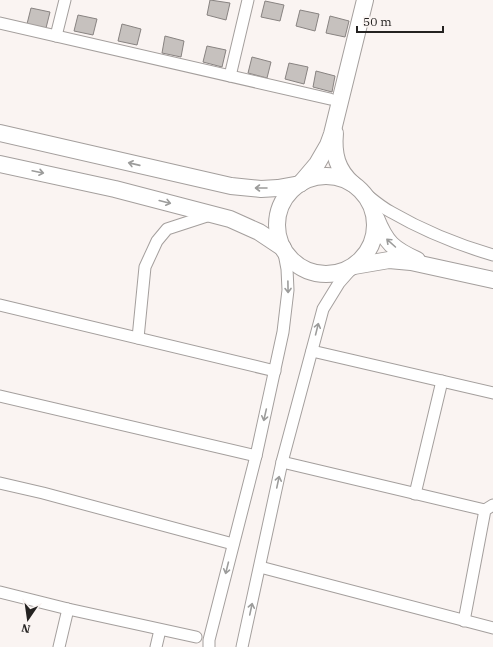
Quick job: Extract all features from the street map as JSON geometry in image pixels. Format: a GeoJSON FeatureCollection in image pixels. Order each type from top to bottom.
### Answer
{"type":"FeatureCollection","features":[{"type":"Feature","properties":{"kind":"street"},"geometry":{"type":"LineString","coordinates":[[56,36],[65,0]]}},
{"type":"Feature","properties":{"kind":"street"},"geometry":{"type":"LineString","coordinates":[[230,76],[248,0]]}},
{"type":"Feature","properties":{"kind":"street"},"geometry":{"type":"LineString","coordinates":[[0,133],[231,186],[261,189],[300,184],[317,164],[328,145],[336,122],[365,0]]}},
{"type":"Feature","properties":{"kind":"street"},"geometry":{"type":"LineString","coordinates":[[0,24],[330,99]]}},
{"type":"Feature","properties":{"kind":"street"},"geometry":{"type":"LineString","coordinates":[[336,122],[334,142],[337,160],[344,176],[390,212],[444,238],[471,249],[493,255]]}},
{"type":"Feature","properties":{"kind":"street"},"geometry":{"type":"LineString","coordinates":[[0,164],[115,189],[213,214],[259,232],[283,248],[291,259],[302,268],[315,273],[328,274],[342,272],[354,266],[389,260],[411,262],[493,280]]}},
{"type":"Feature","properties":{"kind":"street"},"geometry":{"type":"LineString","coordinates":[[0,592],[160,630],[196,642],[209,644],[256,456],[283,332],[288,290],[287,269],[283,248],[278,234],[277,220],[281,206],[285,199],[289,193],[309,179],[329,176],[344,180],[357,187],[367,198],[388,242],[406,255],[437,267]]}},
{"type":"Feature","properties":{"kind":"street"},"geometry":{"type":"LineString","coordinates":[[242,647],[282,462],[323,309],[339,283],[363,258],[370,247],[374,236],[375,223],[373,211]]}},
{"type":"Feature","properties":{"kind":"street"},"geometry":{"type":"LineString","coordinates":[[138,338],[145,267],[157,241],[167,229],[213,214]]}},
{"type":"Feature","properties":{"kind":"street"},"geometry":{"type":"LineString","coordinates":[[0,305],[275,370]]}},
{"type":"Feature","properties":{"kind":"street"},"geometry":{"type":"LineString","coordinates":[[312,351],[493,393]]}},
{"type":"Feature","properties":{"kind":"street"},"geometry":{"type":"LineString","coordinates":[[415,494],[442,381]]}},
{"type":"Feature","properties":{"kind":"street"},"geometry":{"type":"LineString","coordinates":[[0,396],[256,456]]}},
{"type":"Feature","properties":{"kind":"street"},"geometry":{"type":"LineString","coordinates":[[282,462],[415,494],[489,508],[464,621]]}},
{"type":"Feature","properties":{"kind":"street"},"geometry":{"type":"LineString","coordinates":[[0,483],[233,544]]}},
{"type":"Feature","properties":{"kind":"street"},"geometry":{"type":"LineString","coordinates":[[260,567],[493,628]]}},
{"type":"Feature","properties":{"kind":"street"},"geometry":{"type":"LineString","coordinates":[[59,647],[68,609]]}},
{"type":"Feature","properties":{"kind":"street"},"geometry":{"type":"LineString","coordinates":[[156,647],[160,630]]}},
{"type":"Feature","properties":{"kind":"building"},"geometry":{"type":"Polygon","coordinates":[[[210,0],[230,3],[226,20],[207,15],[210,0]]]}},
{"type":"Feature","properties":{"kind":"building"},"geometry":{"type":"Polygon","coordinates":[[[265,1],[284,5],[280,21],[261,17],[265,1]]]}},
{"type":"Feature","properties":{"kind":"building"},"geometry":{"type":"Polygon","coordinates":[[[31,8],[50,12],[46,28],[27,24],[31,8]]]}},
{"type":"Feature","properties":{"kind":"building"},"geometry":{"type":"Polygon","coordinates":[[[300,10],[319,14],[315,31],[296,26],[300,10]]]}},
{"type":"Feature","properties":{"kind":"building"},"geometry":{"type":"Polygon","coordinates":[[[78,15],[97,19],[93,35],[74,31],[78,15]]]}},
{"type":"Feature","properties":{"kind":"building"},"geometry":{"type":"Polygon","coordinates":[[[330,16],[349,21],[345,37],[326,33],[330,16]]]}},
{"type":"Feature","properties":{"kind":"building"},"geometry":{"type":"Polygon","coordinates":[[[122,24],[141,29],[137,45],[118,41],[122,24]]]}},
{"type":"Feature","properties":{"kind":"building"},"geometry":{"type":"Polygon","coordinates":[[[165,36],[184,41],[181,57],[162,53],[165,36]]]}},
{"type":"Feature","properties":{"kind":"building"},"geometry":{"type":"Polygon","coordinates":[[[207,46],[226,50],[222,67],[203,62],[207,46]]]}},
{"type":"Feature","properties":{"kind":"building"},"geometry":{"type":"Polygon","coordinates":[[[252,57],[271,62],[267,78],[248,73],[252,57]]]}},
{"type":"Feature","properties":{"kind":"building"},"geometry":{"type":"Polygon","coordinates":[[[289,63],[308,67],[304,84],[285,79],[289,63]]]}},
{"type":"Feature","properties":{"kind":"building"},"geometry":{"type":"Polygon","coordinates":[[[316,71],[335,76],[332,92],[313,87],[316,71]]]}}]}
